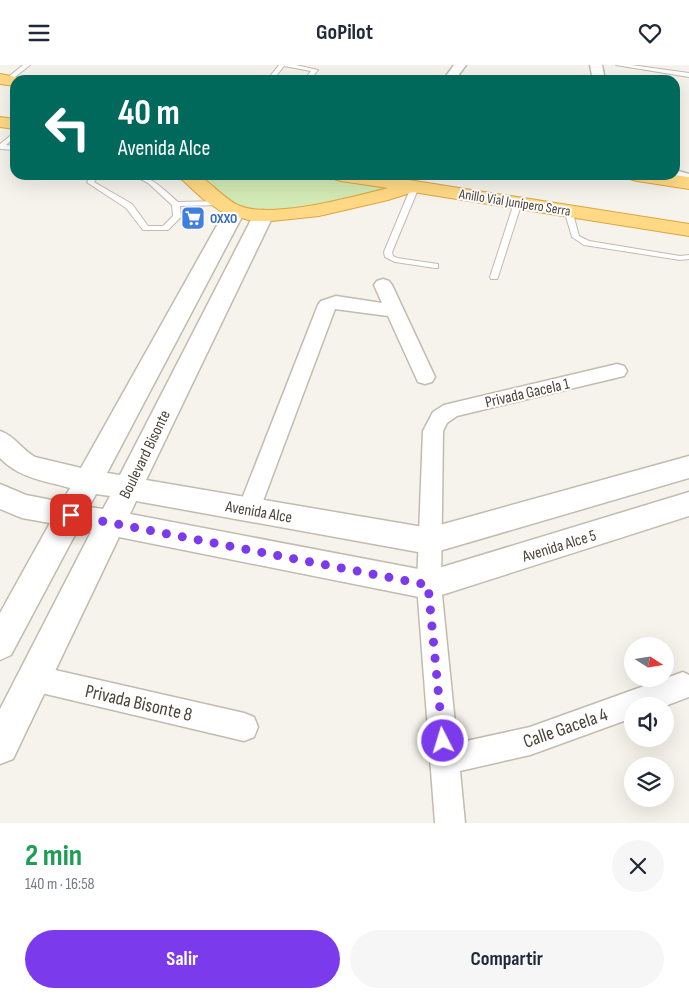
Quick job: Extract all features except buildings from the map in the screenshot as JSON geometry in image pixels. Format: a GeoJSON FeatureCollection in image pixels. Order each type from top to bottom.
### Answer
{"type":"FeatureCollection","features":[{"type":"Feature","properties":{"kind":"highway"},"geometry":{"type":"LineString","coordinates":[[193,180],[229,207],[263,216],[324,209],[415,187]]}},
{"type":"Feature","properties":{"kind":"highway","name":"Anillo Vial Junípero Serra"},"geometry":{"type":"LineString","coordinates":[[372,180],[689,230]]}},
{"type":"Feature","properties":{"kind":"street","name":"Boulevard Bisonte"},"geometry":{"type":"LineString","coordinates":[[0,644],[200,275],[229,207]]}},
{"type":"Feature","properties":{"kind":"street","name":"Boulevard Bisonte"},"geometry":{"type":"LineString","coordinates":[[0,746],[263,216]]}},
{"type":"Feature","properties":{"kind":"street"},"geometry":{"type":"LineString","coordinates":[[200,275],[231,279]]}},
{"type":"Feature","properties":{"kind":"street"},"geometry":{"type":"LineString","coordinates":[[383,285],[425,377]]}},
{"type":"Feature","properties":{"kind":"street"},"geometry":{"type":"LineString","coordinates":[[249,509],[327,305],[336,302],[395,311]]}},
{"type":"Feature","properties":{"kind":"street","name":"Privada Gacela 1"},"geometry":{"type":"LineString","coordinates":[[429,541],[433,431],[440,418],[451,410],[617,371]]}},
{"type":"Feature","properties":{"kind":"street","name":"Avenida Alce"},"geometry":{"type":"LineString","coordinates":[[0,441],[19,461],[28,466],[89,481],[429,541]]}},
{"type":"Feature","properties":{"kind":"street"},"geometry":{"type":"LineString","coordinates":[[450,823],[428,585],[429,541],[689,467]]}},
{"type":"Feature","properties":{"kind":"street"},"geometry":{"type":"LineString","coordinates":[[0,496],[22,506],[428,585]]}},
{"type":"Feature","properties":{"kind":"street","name":"Avenida Alce 5"},"geometry":{"type":"LineString","coordinates":[[428,585],[689,504]]}},
{"type":"Feature","properties":{"kind":"street","name":"Privada Bisonte 8"},"geometry":{"type":"LineString","coordinates":[[33,678],[244,727]]}},
{"type":"Feature","properties":{"kind":"street","name":"Calle Gacela 4"},"geometry":{"type":"LineString","coordinates":[[444,760],[530,741],[683,686]]}},
{"type":"Feature","properties":{"kind":"lane"},"geometry":{"type":"LineString","coordinates":[[14,75],[27,65]]}},
{"type":"Feature","properties":{"kind":"lane"},"geometry":{"type":"LineString","coordinates":[[275,75],[284,65],[317,67]]}},
{"type":"Feature","properties":{"kind":"lane"},"geometry":{"type":"LineString","coordinates":[[619,65],[689,75]]}},
{"type":"Feature","properties":{"kind":"lane"},"geometry":{"type":"LineString","coordinates":[[92,180],[90,182],[129,206],[146,228],[165,228],[177,217],[176,204]]}},
{"type":"Feature","properties":{"kind":"lane"},"geometry":{"type":"LineString","coordinates":[[145,180],[176,204],[229,207]]}},
{"type":"Feature","properties":{"kind":"lane"},"geometry":{"type":"LineString","coordinates":[[415,187],[388,252],[389,257],[395,260],[435,266]]}},
{"type":"Feature","properties":{"kind":"lane"},"geometry":{"type":"LineString","coordinates":[[494,277],[518,202]]}},
{"type":"Feature","properties":{"kind":"lane"},"geometry":{"type":"LineString","coordinates":[[568,210],[576,237],[588,243],[680,258],[689,257]]}},
{"type":"Feature","properties":{"kind":"green space"},"geometry":{"type":"Polygon","coordinates":[[[193,180],[372,180],[415,187],[263,216],[235,211],[193,180]]]}},
{"type":"Feature","properties":{"kind":"place","name":"OXXO"},"geometry":{"type":"Point","coordinates":[193,218]}},
{"type":"Feature","properties":{"kind":"route"},"geometry":{"type":"LineString","coordinates":[[71,515],[428,585],[443,741]]}}]}
